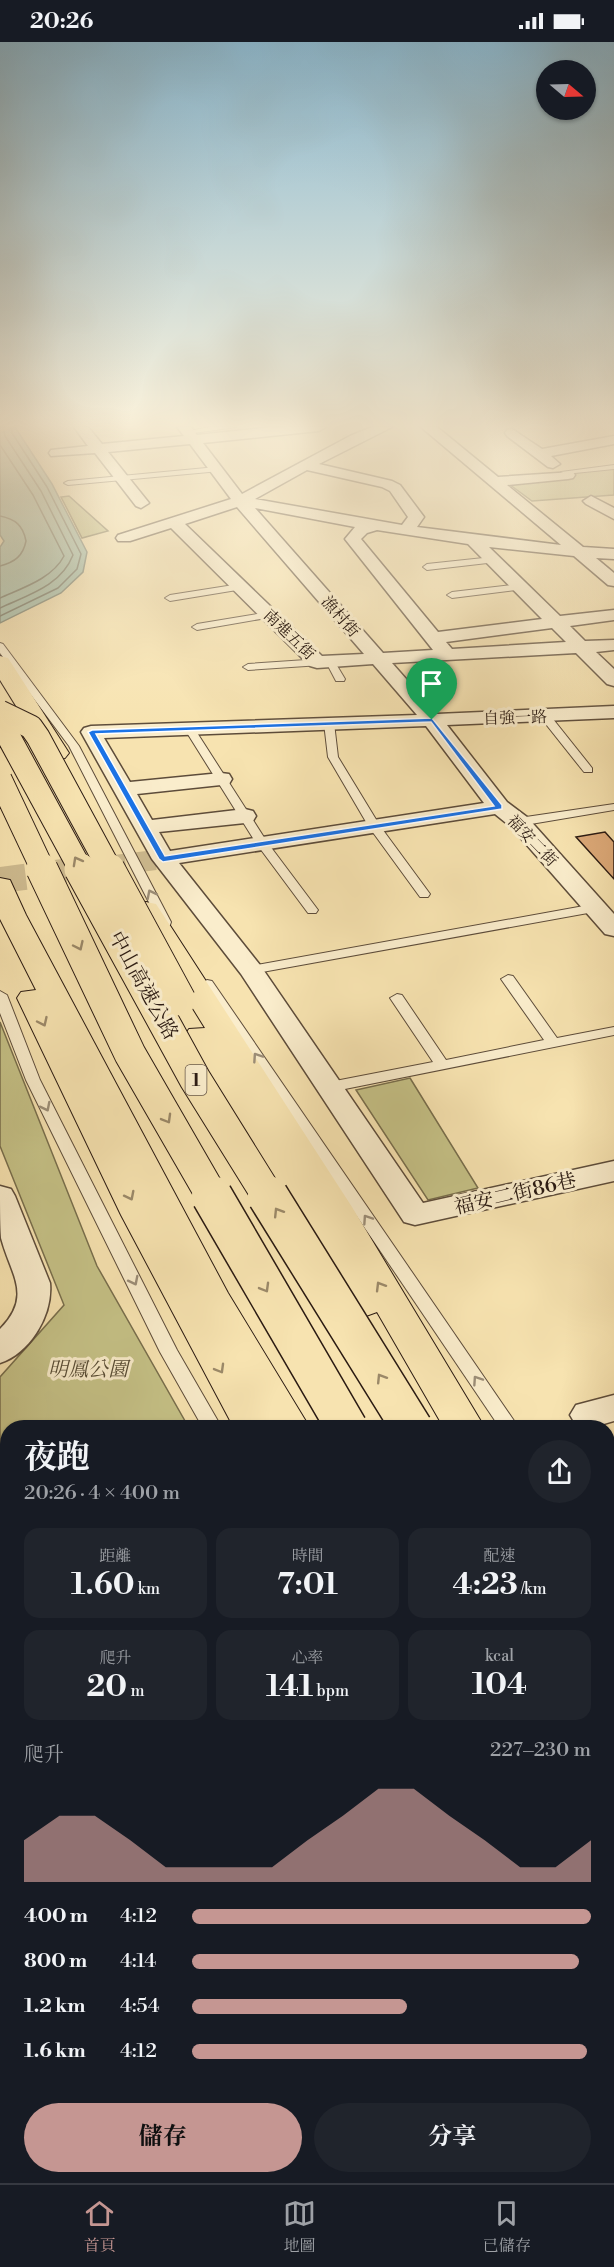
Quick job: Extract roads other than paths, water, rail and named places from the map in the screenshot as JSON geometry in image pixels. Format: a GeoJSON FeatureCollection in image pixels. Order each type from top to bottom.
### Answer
{"type":"FeatureCollection","features":[{"type":"Feature","properties":{"kind":"highway"},"geometry":{"type":"LineString","coordinates":[[0,663],[53,747],[112,857],[339,1216],[460,1420]]}},
{"type":"Feature","properties":{"kind":"highway"},"geometry":{"type":"LineString","coordinates":[[0,705],[17,714],[31,727],[267,1155],[419,1411],[437,1420]]}},
{"type":"Feature","properties":{"kind":"highway"},"geometry":{"type":"LineString","coordinates":[[0,712],[31,727]]}},
{"type":"Feature","properties":{"kind":"highway","name":"中山高速公路"},"geometry":{"type":"LineString","coordinates":[[0,721],[195,1079],[419,1411]]}},
{"type":"Feature","properties":{"kind":"highway","name":"中山高速公路"},"geometry":{"type":"LineString","coordinates":[[0,779],[130,1054],[342,1420]]}},
{"type":"Feature","properties":{"kind":"highway"},"geometry":{"type":"LineString","coordinates":[[0,886],[12,915],[212,1297],[285,1420]]}},
{"type":"Feature","properties":{"kind":"highway"},"geometry":{"type":"LineString","coordinates":[[0,931],[85,1110],[211,1353],[250,1420]]}},
{"type":"Feature","properties":{"kind":"street"},"geometry":{"type":"LineString","coordinates":[[124,538],[162,527]]}},
{"type":"Feature","properties":{"kind":"street","name":"南進五街"},"geometry":{"type":"LineString","coordinates":[[179,527],[316,662],[433,638],[614,615]]}},
{"type":"Feature","properties":{"kind":"street","name":"漁村街"},"geometry":{"type":"LineString","coordinates":[[263,527],[432,720]]}},
{"type":"Feature","properties":{"kind":"street"},"geometry":{"type":"LineString","coordinates":[[372,527],[360,530],[354,534],[353,539],[448,654]]}},
{"type":"Feature","properties":{"kind":"street"},"geometry":{"type":"LineString","coordinates":[[380,527],[474,541],[614,554]]}},
{"type":"Feature","properties":{"kind":"street"},"geometry":{"type":"LineString","coordinates":[[404,531],[409,527]]}},
{"type":"Feature","properties":{"kind":"street"},"geometry":{"type":"LineString","coordinates":[[549,527],[614,581]]}},
{"type":"Feature","properties":{"kind":"street"},"geometry":{"type":"LineString","coordinates":[[474,541],[614,680]]}},
{"type":"Feature","properties":{"kind":"street","name":"南進五街"},"geometry":{"type":"LineString","coordinates":[[372,652],[448,654],[614,645]]}},
{"type":"Feature","properties":{"kind":"street","name":"自強一路"},"geometry":{"type":"LineString","coordinates":[[124,789],[92,732],[614,712]]}},
{"type":"Feature","properties":{"kind":"street","name":"福安二街"},"geometry":{"type":"LineString","coordinates":[[432,720],[499,807],[519,822],[614,929]]}},
{"type":"Feature","properties":{"kind":"street"},"geometry":{"type":"LineString","coordinates":[[221,779],[124,789],[163,859],[251,970],[330,1088]]}},
{"type":"Feature","properties":{"kind":"street"},"geometry":{"type":"LineString","coordinates":[[163,859],[499,807]]}},
{"type":"Feature","properties":{"kind":"street"},"geometry":{"type":"LineString","coordinates":[[145,827],[245,816]]}},
{"type":"Feature","properties":{"kind":"street","name":"福安二街86巷"},"geometry":{"type":"LineString","coordinates":[[330,1088],[415,1215],[614,1171]]}},
{"type":"Feature","properties":{"kind":"street"},"geometry":{"type":"LineString","coordinates":[[0,1196],[34,1283],[36,1297],[30,1316],[0,1350]]}},
{"type":"Feature","properties":{"kind":"lane"},"geometry":{"type":"LineString","coordinates":[[427,567],[493,560]]}},
{"type":"Feature","properties":{"kind":"lane"},"geometry":{"type":"LineString","coordinates":[[170,598],[240,586]]}},
{"type":"Feature","properties":{"kind":"lane"},"geometry":{"type":"LineString","coordinates":[[452,595],[520,586]]}},
{"type":"Feature","properties":{"kind":"lane"},"geometry":{"type":"LineString","coordinates":[[197,627],[269,615]]}},
{"type":"Feature","properties":{"kind":"lane"},"geometry":{"type":"LineString","coordinates":[[0,646],[74,746],[164,921],[505,1420]]}},
{"type":"Feature","properties":{"kind":"lane"},"geometry":{"type":"LineString","coordinates":[[248,666],[326,661],[340,680]]}},
{"type":"Feature","properties":{"kind":"lane"},"geometry":{"type":"LineString","coordinates":[[545,716],[588,770]]}},
{"type":"Feature","properties":{"kind":"lane"},"geometry":{"type":"LineString","coordinates":[[329,723],[333,756],[375,827],[424,894]]}},
{"type":"Feature","properties":{"kind":"lane"},"geometry":{"type":"LineString","coordinates":[[189,728],[262,843],[312,910]]}},
{"type":"Feature","properties":{"kind":"lane"},"geometry":{"type":"LineString","coordinates":[[519,822],[614,807]]}},
{"type":"Feature","properties":{"kind":"lane"},"geometry":{"type":"LineString","coordinates":[[251,970],[595,908]]}},
{"type":"Feature","properties":{"kind":"lane"},"geometry":{"type":"LineString","coordinates":[[508,979],[553,1043]]}},
{"type":"Feature","properties":{"kind":"lane"},"geometry":{"type":"LineString","coordinates":[[0,995],[33,1080],[169,1352],[208,1420]]}},
{"type":"Feature","properties":{"kind":"lane"},"geometry":{"type":"LineString","coordinates":[[397,998],[442,1065]]}},
{"type":"Feature","properties":{"kind":"lane"},"geometry":{"type":"LineString","coordinates":[[330,1088],[614,1031]]}},
{"type":"Feature","properties":{"kind":"water"},"geometry":{"type":"Polygon","coordinates":[[[0,527],[74,527],[87,552],[83,572],[61,593],[0,623],[0,547],[4,541],[0,535],[0,527]]]}},
{"type":"Feature","properties":{"kind":"tunnel"},"geometry":{"type":"LineString","coordinates":[[76,870],[163,859]]}},
{"type":"Feature","properties":{"kind":"tunnel"},"geometry":{"type":"LineString","coordinates":[[0,880],[87,869]]}},
{"type":"Feature","properties":{"kind":"park label","name":"明鳳公園"},"geometry":{"type":"Point","coordinates":[88,1369]}}]}
